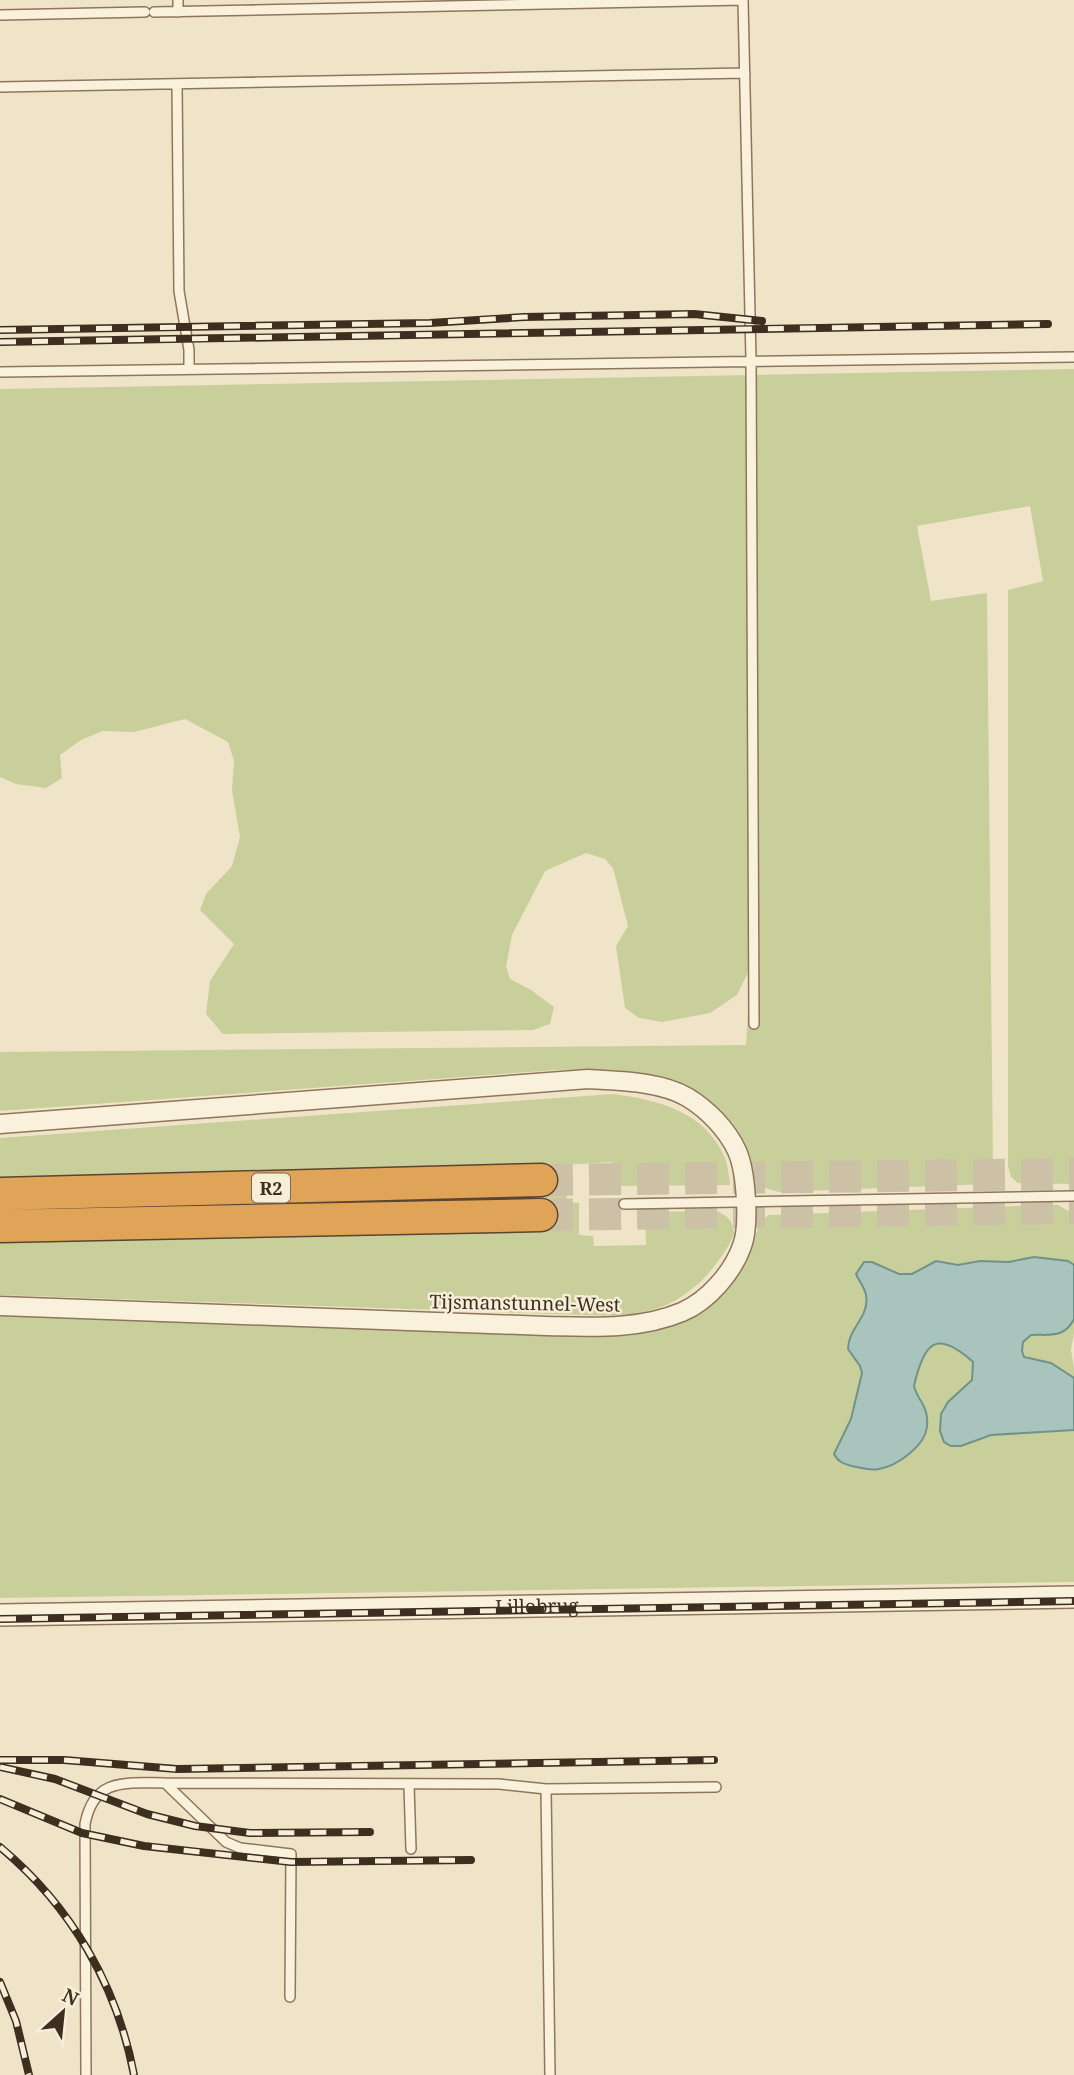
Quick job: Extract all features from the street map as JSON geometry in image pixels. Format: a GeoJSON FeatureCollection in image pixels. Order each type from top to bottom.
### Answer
{"type":"FeatureCollection","features":[{"type":"Feature","properties":{"kind":"highway","name":"R2"},"geometry":{"type":"LineString","coordinates":[[0,1194],[541,1180]]}},
{"type":"Feature","properties":{"kind":"highway","name":"R2"},"geometry":{"type":"LineString","coordinates":[[0,1226],[541,1215]]}},
{"type":"Feature","properties":{"kind":"street","name":"Tijsmanstunnel-West"},"geometry":{"type":"LineString","coordinates":[[0,1124],[587,1079],[642,1082],[686,1096],[719,1123],[737,1151],[745,1182],[743,1245],[722,1280],[700,1301],[684,1311],[643,1325],[594,1328],[0,1306]]}},
{"type":"Feature","properties":{"kind":"street","name":"Lillobrug"},"geometry":{"type":"LineString","coordinates":[[0,1615],[1074,1597]]}},
{"type":"Feature","properties":{"kind":"lane"},"geometry":{"type":"LineString","coordinates":[[178,0],[178,12]]}},
{"type":"Feature","properties":{"kind":"lane"},"geometry":{"type":"LineString","coordinates":[[0,15],[743,0],[751,360],[754,1024]]}},
{"type":"Feature","properties":{"kind":"lane"},"geometry":{"type":"LineString","coordinates":[[0,87],[745,73]]}},
{"type":"Feature","properties":{"kind":"lane"},"geometry":{"type":"LineString","coordinates":[[177,84],[179,291],[189,350],[189,369]]}},
{"type":"Feature","properties":{"kind":"lane"},"geometry":{"type":"LineString","coordinates":[[0,372],[1074,357]]}},
{"type":"Feature","properties":{"kind":"lane"},"geometry":{"type":"LineString","coordinates":[[624,1204],[1074,1196]]}},
{"type":"Feature","properties":{"kind":"lane"},"geometry":{"type":"LineString","coordinates":[[165,1783],[226,1842],[248,1850],[291,1854],[290,1997]]}},
{"type":"Feature","properties":{"kind":"lane"},"geometry":{"type":"LineString","coordinates":[[86,2075],[84,1840],[87,1813],[94,1798],[110,1786],[165,1783],[499,1784],[547,1789],[716,1787]]}},
{"type":"Feature","properties":{"kind":"lane"},"geometry":{"type":"LineString","coordinates":[[409,1785],[411,1849]]}},
{"type":"Feature","properties":{"kind":"lane"},"geometry":{"type":"LineString","coordinates":[[547,1789],[550,2075]]}},
{"type":"Feature","properties":{"kind":"green space"},"geometry":{"type":"Polygon","coordinates":[[[1074,369],[1074,1184],[1018,1183],[1011,1177],[1008,1166],[1008,590],[1043,581],[1030,506],[917,526],[931,601],[987,593],[993,1168],[988,1184],[779,1192],[768,1189],[759,1184],[747,1148],[736,1128],[709,1101],[669,1080],[626,1071],[557,1070],[0,1111],[0,1052],[746,1045],[751,966],[737,995],[710,1013],[662,1022],[639,1018],[625,1008],[616,946],[628,926],[613,868],[605,859],[586,853],[545,871],[512,935],[506,967],[510,979],[554,1007],[550,1024],[533,1030],[223,1034],[206,1014],[210,981],[234,944],[200,910],[206,894],[232,866],[240,837],[232,791],[234,761],[228,742],[185,719],[134,732],[103,731],[81,740],[60,755],[62,778],[46,788],[16,784],[0,777],[0,389],[1074,369]]]}},
{"type":"Feature","properties":{"kind":"green space"},"geometry":{"type":"Polygon","coordinates":[[[613,1094],[663,1104],[693,1119],[716,1142],[727,1164],[730,1185],[613,1186],[612,1162],[565,1165],[567,1202],[579,1203],[579,1235],[593,1236],[594,1246],[646,1245],[645,1212],[717,1211],[730,1220],[734,1235],[710,1272],[688,1292],[662,1307],[625,1315],[600,1316],[0,1295],[0,1240],[547,1224],[544,1174],[0,1181],[0,1138],[613,1094]]]}},
{"type":"Feature","properties":{"kind":"green space"},"geometry":{"type":"Polygon","coordinates":[[[1058,1205],[1074,1214],[1074,1333],[1071,1350],[1074,1368],[1074,1582],[0,1598],[0,1315],[473,1333],[636,1334],[669,1328],[712,1305],[734,1281],[746,1260],[761,1221],[769,1215],[1058,1205]]]}},
{"type":"Feature","properties":{"kind":"water"},"geometry":{"type":"Polygon","coordinates":[[[1034,1257],[1068,1261],[1074,1265],[1074,1319],[1061,1333],[1031,1335],[1023,1342],[1022,1351],[1024,1357],[1051,1363],[1074,1378],[1074,1430],[991,1435],[961,1446],[951,1446],[944,1442],[940,1431],[941,1414],[948,1402],[972,1380],[973,1362],[941,1343],[927,1350],[914,1386],[927,1420],[925,1434],[916,1448],[894,1464],[876,1470],[849,1465],[837,1459],[834,1454],[851,1419],[862,1373],[848,1349],[851,1335],[865,1310],[865,1292],[856,1274],[864,1262],[872,1262],[899,1274],[912,1274],[936,1261],[958,1265],[980,1261],[1009,1262],[1034,1257]]]}},
{"type":"Feature","properties":{"kind":"tunnel"},"geometry":{"type":"LineString","coordinates":[[541,1180],[1074,1174]]}},
{"type":"Feature","properties":{"kind":"tunnel"},"geometry":{"type":"LineString","coordinates":[[541,1215],[1074,1208]]}},
{"type":"Feature","properties":{"kind":"railway"},"geometry":{"type":"LineString","coordinates":[[0,330],[430,323],[524,317],[694,314],[762,321]]}},
{"type":"Feature","properties":{"kind":"railway"},"geometry":{"type":"LineString","coordinates":[[0,342],[1048,324]]}},
{"type":"Feature","properties":{"kind":"railway"},"geometry":{"type":"LineString","coordinates":[[0,1619],[1074,1601]]}},
{"type":"Feature","properties":{"kind":"railway"},"geometry":{"type":"LineString","coordinates":[[0,1760],[64,1760],[177,1769],[714,1760]]}},
{"type":"Feature","properties":{"kind":"railway"},"geometry":{"type":"LineString","coordinates":[[0,1767],[55,1779],[147,1814],[195,1826],[250,1833],[370,1832]]}},
{"type":"Feature","properties":{"kind":"railway"},"geometry":{"type":"LineString","coordinates":[[0,1799],[82,1833],[144,1846],[291,1862],[471,1860]]}},
{"type":"Feature","properties":{"kind":"railway"},"geometry":{"type":"LineString","coordinates":[[0,1847],[48,1895],[87,1949],[116,2010],[134,2075]]}},
{"type":"Feature","properties":{"kind":"railway"},"geometry":{"type":"LineString","coordinates":[[0,1982],[16,2021],[29,2075]]}}]}
